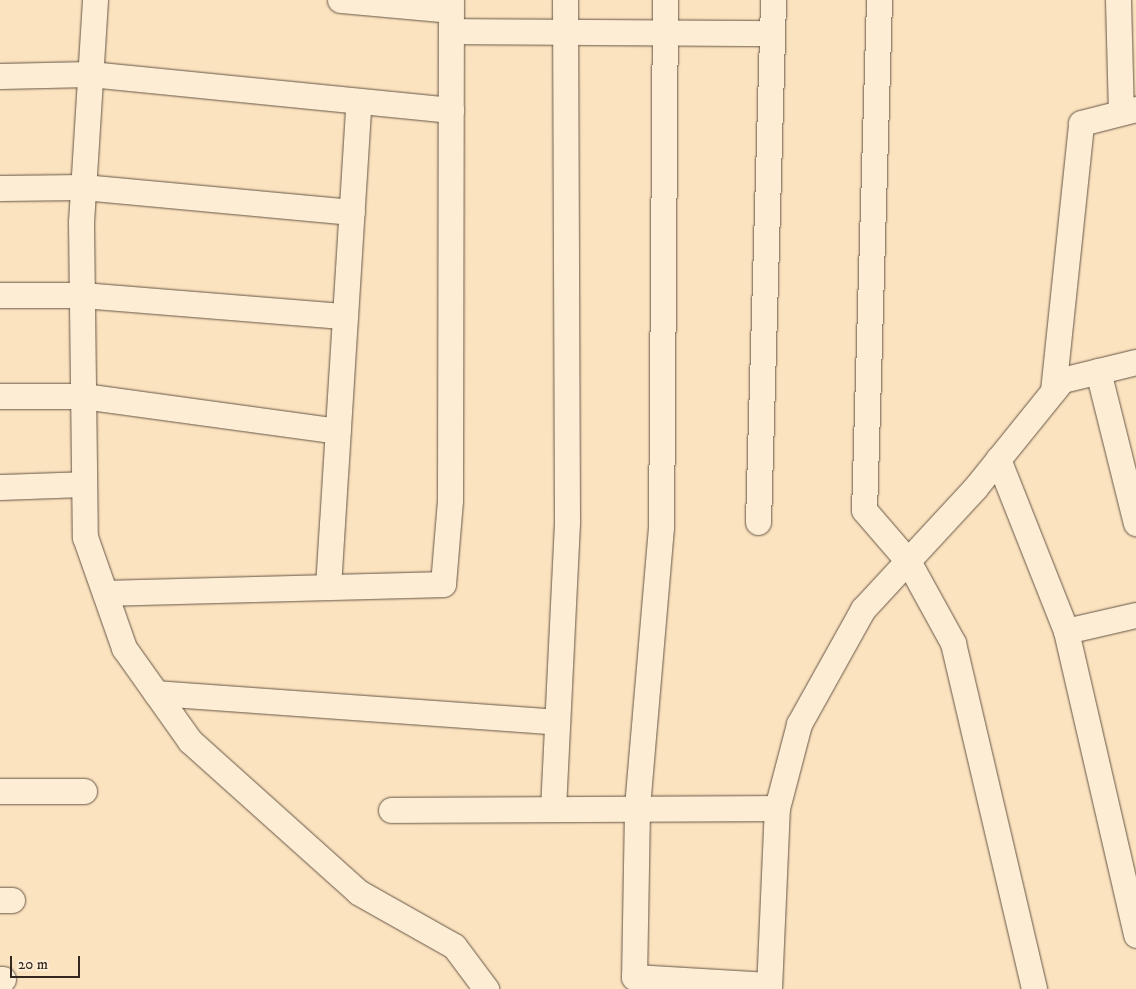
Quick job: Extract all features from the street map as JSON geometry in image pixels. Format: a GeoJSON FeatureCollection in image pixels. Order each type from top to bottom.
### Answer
{"type":"FeatureCollection","features":[{"type":"Feature","properties":{"kind":"street"},"geometry":{"type":"LineString","coordinates":[[96,0],[83,187],[82,294],[85,537],[124,648],[190,741],[358,892],[454,946],[486,989]]}},
{"type":"Feature","properties":{"kind":"street"},"geometry":{"type":"LineString","coordinates":[[340,0],[565,31],[772,33]]}},
{"type":"Feature","properties":{"kind":"street"},"geometry":{"type":"LineString","coordinates":[[553,809],[567,520],[565,0]]}},
{"type":"Feature","properties":{"kind":"street"},"geometry":{"type":"LineString","coordinates":[[665,0],[661,527],[638,808],[634,977],[769,987],[777,808],[798,724],[863,609],[998,459],[1062,380],[1136,362]]}},
{"type":"Feature","properties":{"kind":"street"},"geometry":{"type":"LineString","coordinates":[[758,522],[773,0]]}},
{"type":"Feature","properties":{"kind":"street"},"geometry":{"type":"LineString","coordinates":[[879,0],[864,510],[908,561],[953,643],[1034,989]]}},
{"type":"Feature","properties":{"kind":"street"},"geometry":{"type":"LineString","coordinates":[[1053,391],[1081,123],[1129,111],[1118,0]]}},
{"type":"Feature","properties":{"kind":"street"},"geometry":{"type":"LineString","coordinates":[[105,593],[443,584],[450,500],[451,14]]}},
{"type":"Feature","properties":{"kind":"street"},"geometry":{"type":"LineString","coordinates":[[0,76],[90,74],[451,110]]}},
{"type":"Feature","properties":{"kind":"street"},"geometry":{"type":"LineString","coordinates":[[328,587],[359,101]]}},
{"type":"Feature","properties":{"kind":"street"},"geometry":{"type":"LineString","coordinates":[[0,188],[83,187],[352,212]]}},
{"type":"Feature","properties":{"kind":"street"},"geometry":{"type":"LineString","coordinates":[[0,295],[82,294],[345,316]]}},
{"type":"Feature","properties":{"kind":"street"},"geometry":{"type":"LineString","coordinates":[[1098,371],[1136,523]]}},
{"type":"Feature","properties":{"kind":"street"},"geometry":{"type":"LineString","coordinates":[[0,396],[83,396],[338,431]]}},
{"type":"Feature","properties":{"kind":"street"},"geometry":{"type":"LineString","coordinates":[[998,459],[1066,631],[1136,935]]}},
{"type":"Feature","properties":{"kind":"street"},"geometry":{"type":"LineString","coordinates":[[0,487],[84,484]]}},
{"type":"Feature","properties":{"kind":"street"},"geometry":{"type":"LineString","coordinates":[[1066,631],[1136,615]]}},
{"type":"Feature","properties":{"kind":"street"},"geometry":{"type":"LineString","coordinates":[[156,693],[557,722]]}},
{"type":"Feature","properties":{"kind":"street"},"geometry":{"type":"LineString","coordinates":[[0,791],[84,791]]}},
{"type":"Feature","properties":{"kind":"street"},"geometry":{"type":"LineString","coordinates":[[391,810],[777,808]]}}]}
